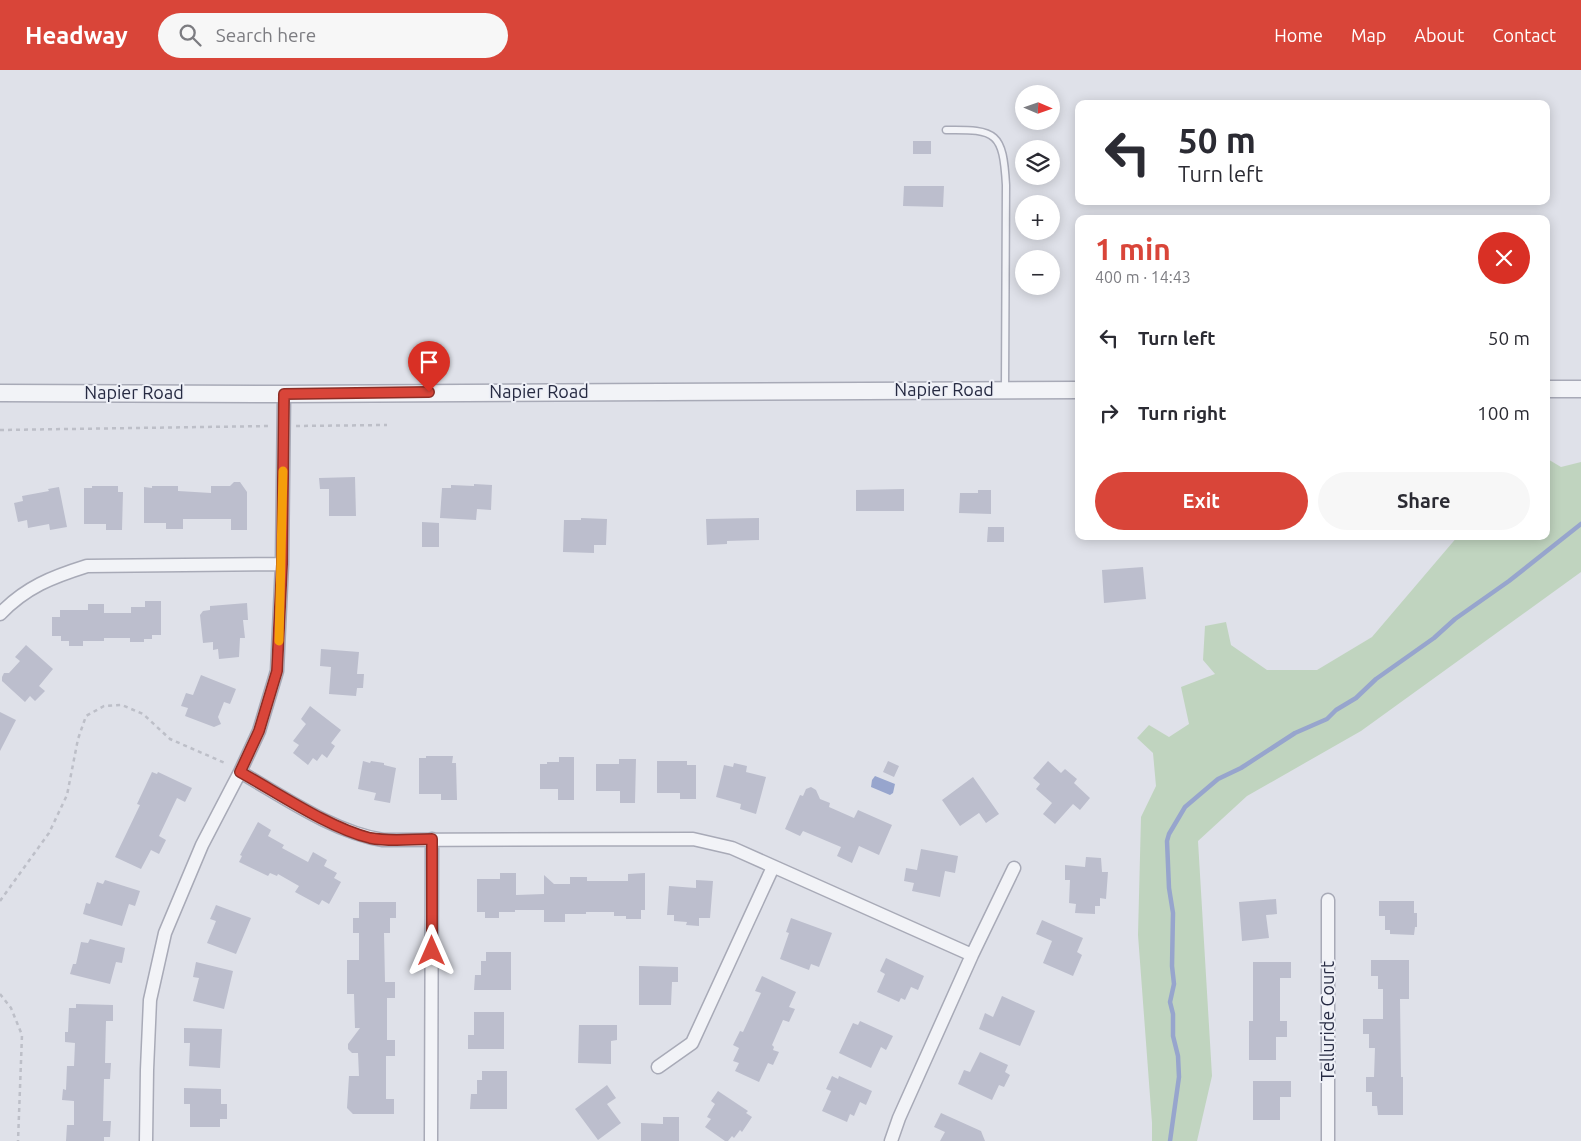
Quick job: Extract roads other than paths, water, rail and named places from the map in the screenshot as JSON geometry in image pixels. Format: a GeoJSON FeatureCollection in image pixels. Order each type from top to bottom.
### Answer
{"type":"FeatureCollection","features":[{"type":"Feature","properties":{"kind":"street"},"geometry":{"type":"LineString","coordinates":[[1550,389],[1581,389]]}},
{"type":"Feature","properties":{"kind":"street","name":"Napier Road"},"geometry":{"type":"LineString","coordinates":[[0,393],[284,394],[1075,390]]}},
{"type":"Feature","properties":{"kind":"street"},"geometry":{"type":"LineString","coordinates":[[146,1141],[146,1070],[150,1000],[165,933],[202,845],[259,731],[277,671],[282,564],[284,394]]}},
{"type":"Feature","properties":{"kind":"street"},"geometry":{"type":"LineString","coordinates":[[0,614],[24,592],[40,583],[87,566],[282,564]]}},
{"type":"Feature","properties":{"kind":"street"},"geometry":{"type":"LineString","coordinates":[[240,772],[318,816],[359,834],[383,840],[693,839],[732,848],[972,954]]}},
{"type":"Feature","properties":{"kind":"street"},"geometry":{"type":"LineString","coordinates":[[431,1141],[432,839]]}},
{"type":"Feature","properties":{"kind":"street"},"geometry":{"type":"LineString","coordinates":[[658,1067],[692,1043],[773,867]]}},
{"type":"Feature","properties":{"kind":"street"},"geometry":{"type":"LineString","coordinates":[[891,1141],[899,1118],[972,954],[1014,868]]}},
{"type":"Feature","properties":{"kind":"street","name":"Telluride Court"},"geometry":{"type":"LineString","coordinates":[[1328,900],[1328,1141]]}},
{"type":"Feature","properties":{"kind":"lane"},"geometry":{"type":"LineString","coordinates":[[946,130],[974,130],[986,132],[995,137],[1005,164],[1005,390]]}},
{"type":"Feature","properties":{"kind":"water"},"geometry":{"type":"Polygon","coordinates":[[[875,776],[895,784],[893,793],[890,795],[871,787],[875,776]]]}},
{"type":"Feature","properties":{"kind":"waterway"},"geometry":{"type":"LineString","coordinates":[[1170,1141],[1179,1077],[1178,1056],[1173,1036],[1173,1014],[1170,1002],[1174,984],[1172,966],[1173,913],[1169,888],[1167,841],[1169,834],[1185,807],[1218,779],[1241,768],[1295,733],[1327,719],[1336,710],[1356,698],[1376,679],[1434,638],[1455,619],[1509,581],[1581,524]]}}]}
